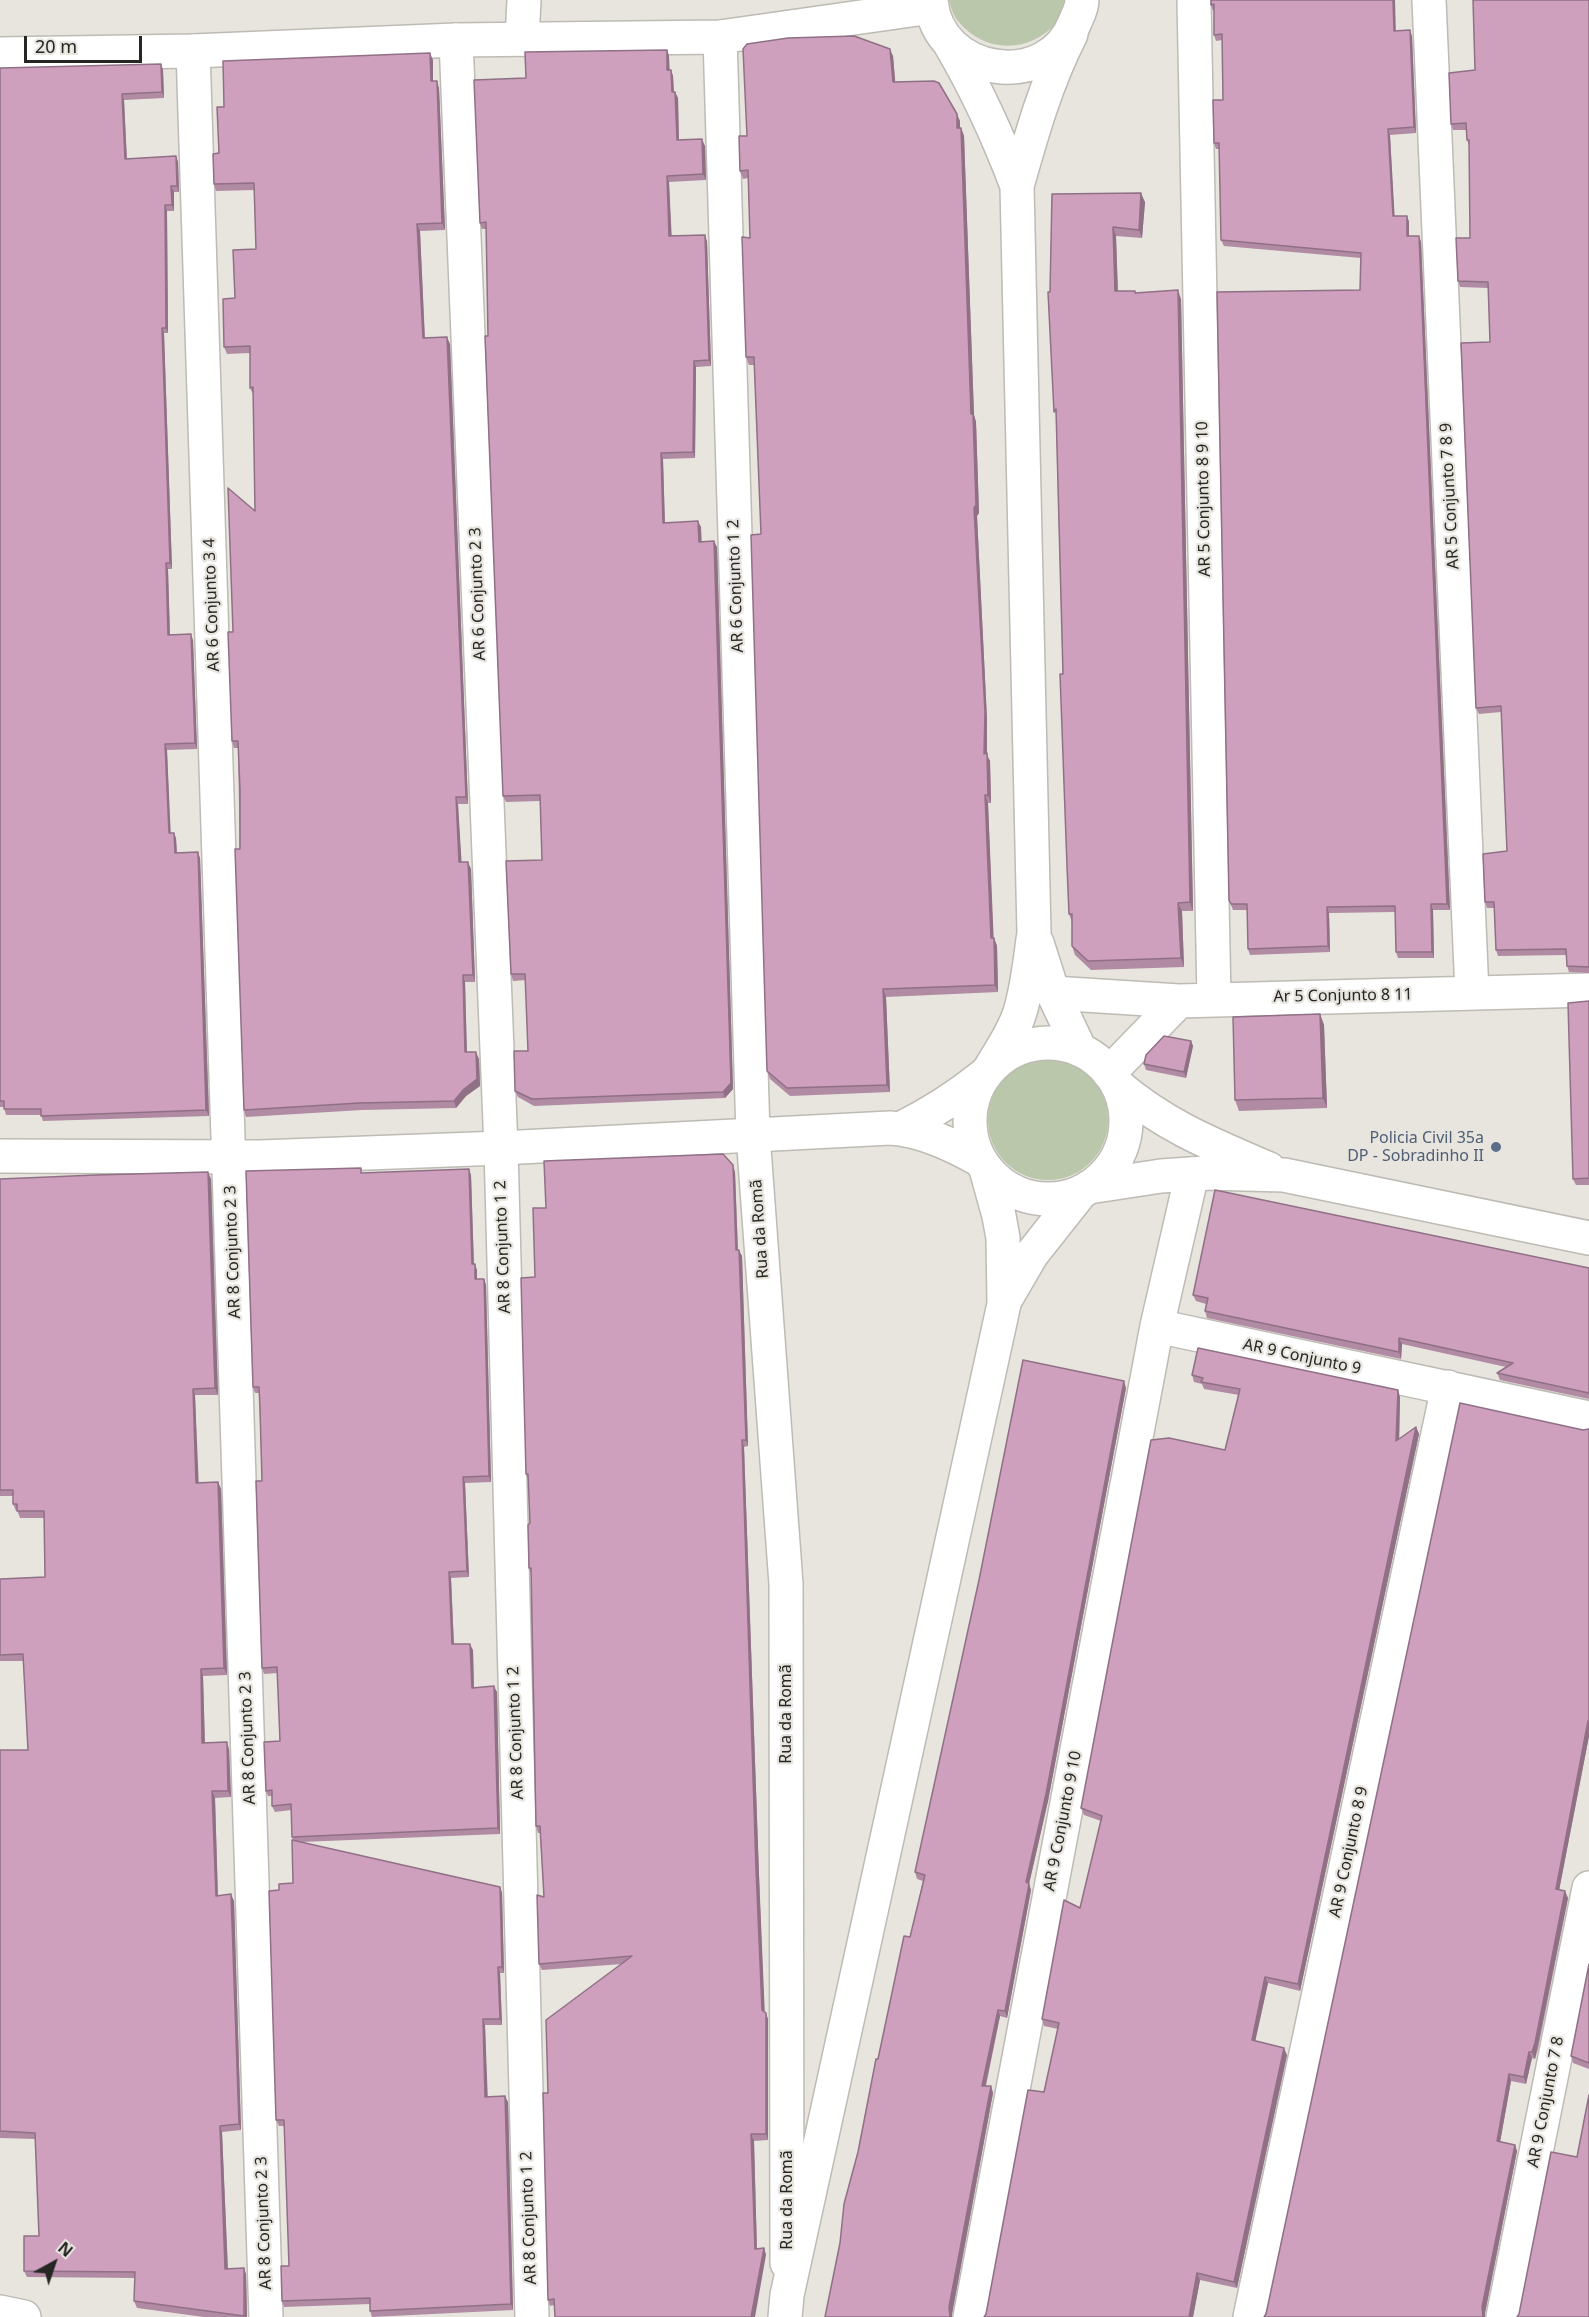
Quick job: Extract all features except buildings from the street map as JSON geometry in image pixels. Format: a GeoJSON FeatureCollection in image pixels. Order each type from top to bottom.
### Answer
{"type":"FeatureCollection","features":[{"type":"Feature","properties":{"kind":"street"},"geometry":{"type":"LineString","coordinates":[[522,39],[524,0]]}},
{"type":"Feature","properties":{"kind":"street"},"geometry":{"type":"LineString","coordinates":[[786,2306],[1004,1304],[1003,1238],[999,1216],[971,1132],[971,1103],[1019,1014],[1028,979],[1034,933],[1017,186],[1043,97],[1054,67],[1071,34],[1082,0]]}},
{"type":"Feature","properties":{"kind":"street","name":"AR 5 Conjunto 8 9 10"},"geometry":{"type":"LineString","coordinates":[[1194,0],[1214,999]]}},
{"type":"Feature","properties":{"kind":"street","name":"AR 5 Conjunto 7 8 9"},"geometry":{"type":"LineString","coordinates":[[1429,0],[1472,993]]}},
{"type":"Feature","properties":{"kind":"street"},"geometry":{"type":"LineString","coordinates":[[0,54],[194,51],[456,40],[720,37],[932,3],[938,24],[985,109],[1017,186]]}},
{"type":"Feature","properties":{"kind":"street"},"geometry":{"type":"LineString","coordinates":[[948,41],[970,59],[997,68],[1025,66],[1051,54],[1071,34]]}},
{"type":"Feature","properties":{"kind":"street","name":"AR 6 Conjunto 1 2"},"geometry":{"type":"LineString","coordinates":[[720,37],[753,1135]]}},
{"type":"Feature","properties":{"kind":"street","name":"AR 6 Conjunto 2 3"},"geometry":{"type":"LineString","coordinates":[[456,40],[501,1148]]}},
{"type":"Feature","properties":{"kind":"street","name":"AR 6 Conjunto 3 4"},"geometry":{"type":"LineString","coordinates":[[194,51],[231,1158]]}},
{"type":"Feature","properties":{"kind":"street"},"geometry":{"type":"LineString","coordinates":[[1034,933],[1053,993],[1080,1050]]}},
{"type":"Feature","properties":{"kind":"street","name":"Ar 5 Conjunto 8 11"},"geometry":{"type":"LineString","coordinates":[[1053,993],[1179,1001],[1589,990]]}},
{"type":"Feature","properties":{"kind":"street"},"geometry":{"type":"LineString","coordinates":[[1113,1079],[1179,1001]]}},
{"type":"Feature","properties":{"kind":"street"},"geometry":{"type":"LineString","coordinates":[[900,1129],[959,1095],[1010,1052],[1032,1044],[1057,1043],[1080,1050],[1096,1060],[1143,1106],[1175,1127],[1284,1175]]}},
{"type":"Feature","properties":{"kind":"street"},"geometry":{"type":"LineString","coordinates":[[1004,1304],[1032,1254],[1085,1189],[1107,1172],[1120,1153],[1125,1130],[1125,1107],[1113,1079]]}},
{"type":"Feature","properties":{"kind":"street"},"geometry":{"type":"LineString","coordinates":[[0,1156],[231,1158],[900,1129],[951,1145],[983,1165],[1001,1183],[1020,1193],[1040,1198],[1061,1198],[1085,1189],[1192,1174],[1284,1175],[1589,1238]]}},
{"type":"Feature","properties":{"kind":"street","name":"Rua da Romã"},"geometry":{"type":"LineString","coordinates":[[753,1135],[786,1584],[786,2306]]}},
{"type":"Feature","properties":{"kind":"street","name":"AR 8 Conjunto 1 2"},"geometry":{"type":"LineString","coordinates":[[501,1148],[532,2317]]}},
{"type":"Feature","properties":{"kind":"street","name":"AR 8 Conjunto 2 3"},"geometry":{"type":"LineString","coordinates":[[231,1158],[267,2317]]}},
{"type":"Feature","properties":{"kind":"street","name":"AR 9 Conjunto 9 10"},"geometry":{"type":"LineString","coordinates":[[970,2317],[1157,1326],[1192,1174]]}},
{"type":"Feature","properties":{"kind":"street","name":"AR 9 Conjunto 9"},"geometry":{"type":"LineString","coordinates":[[1157,1326],[1589,1418]]}},
{"type":"Feature","properties":{"kind":"street","name":"AR 9 Conjunto 8 9"},"geometry":{"type":"LineString","coordinates":[[1250,2317],[1448,1387]]}},
{"type":"Feature","properties":{"kind":"street","name":"AR 9 Conjunto 7 8"},"geometry":{"type":"LineString","coordinates":[[1503,2317],[1589,1888]]}},
{"type":"Feature","properties":{"kind":"street"},"geometry":{"type":"LineString","coordinates":[[0,2312],[24,2317]]}},
{"type":"Feature","properties":{"kind":"green space"},"geometry":{"type":"Polygon","coordinates":[[[949,0],[1067,0],[1059,19],[1047,32],[1035,40],[1008,46],[981,40],[969,32],[956,19],[949,0]]]}},
{"type":"Feature","properties":{"kind":"green space"},"geometry":{"type":"Polygon","coordinates":[[[1048,1060],[1071,1065],[1090,1078],[1103,1097],[1108,1120],[1103,1143],[1090,1162],[1071,1175],[1048,1180],[1025,1175],[1006,1162],[993,1143],[988,1120],[993,1097],[1006,1078],[1025,1065],[1048,1060]]]}},
{"type":"Feature","properties":{"kind":"place","name":"Policia Civil 35a DP - Sobradinho II"},"geometry":{"type":"Point","coordinates":[1496,1147]}}]}
